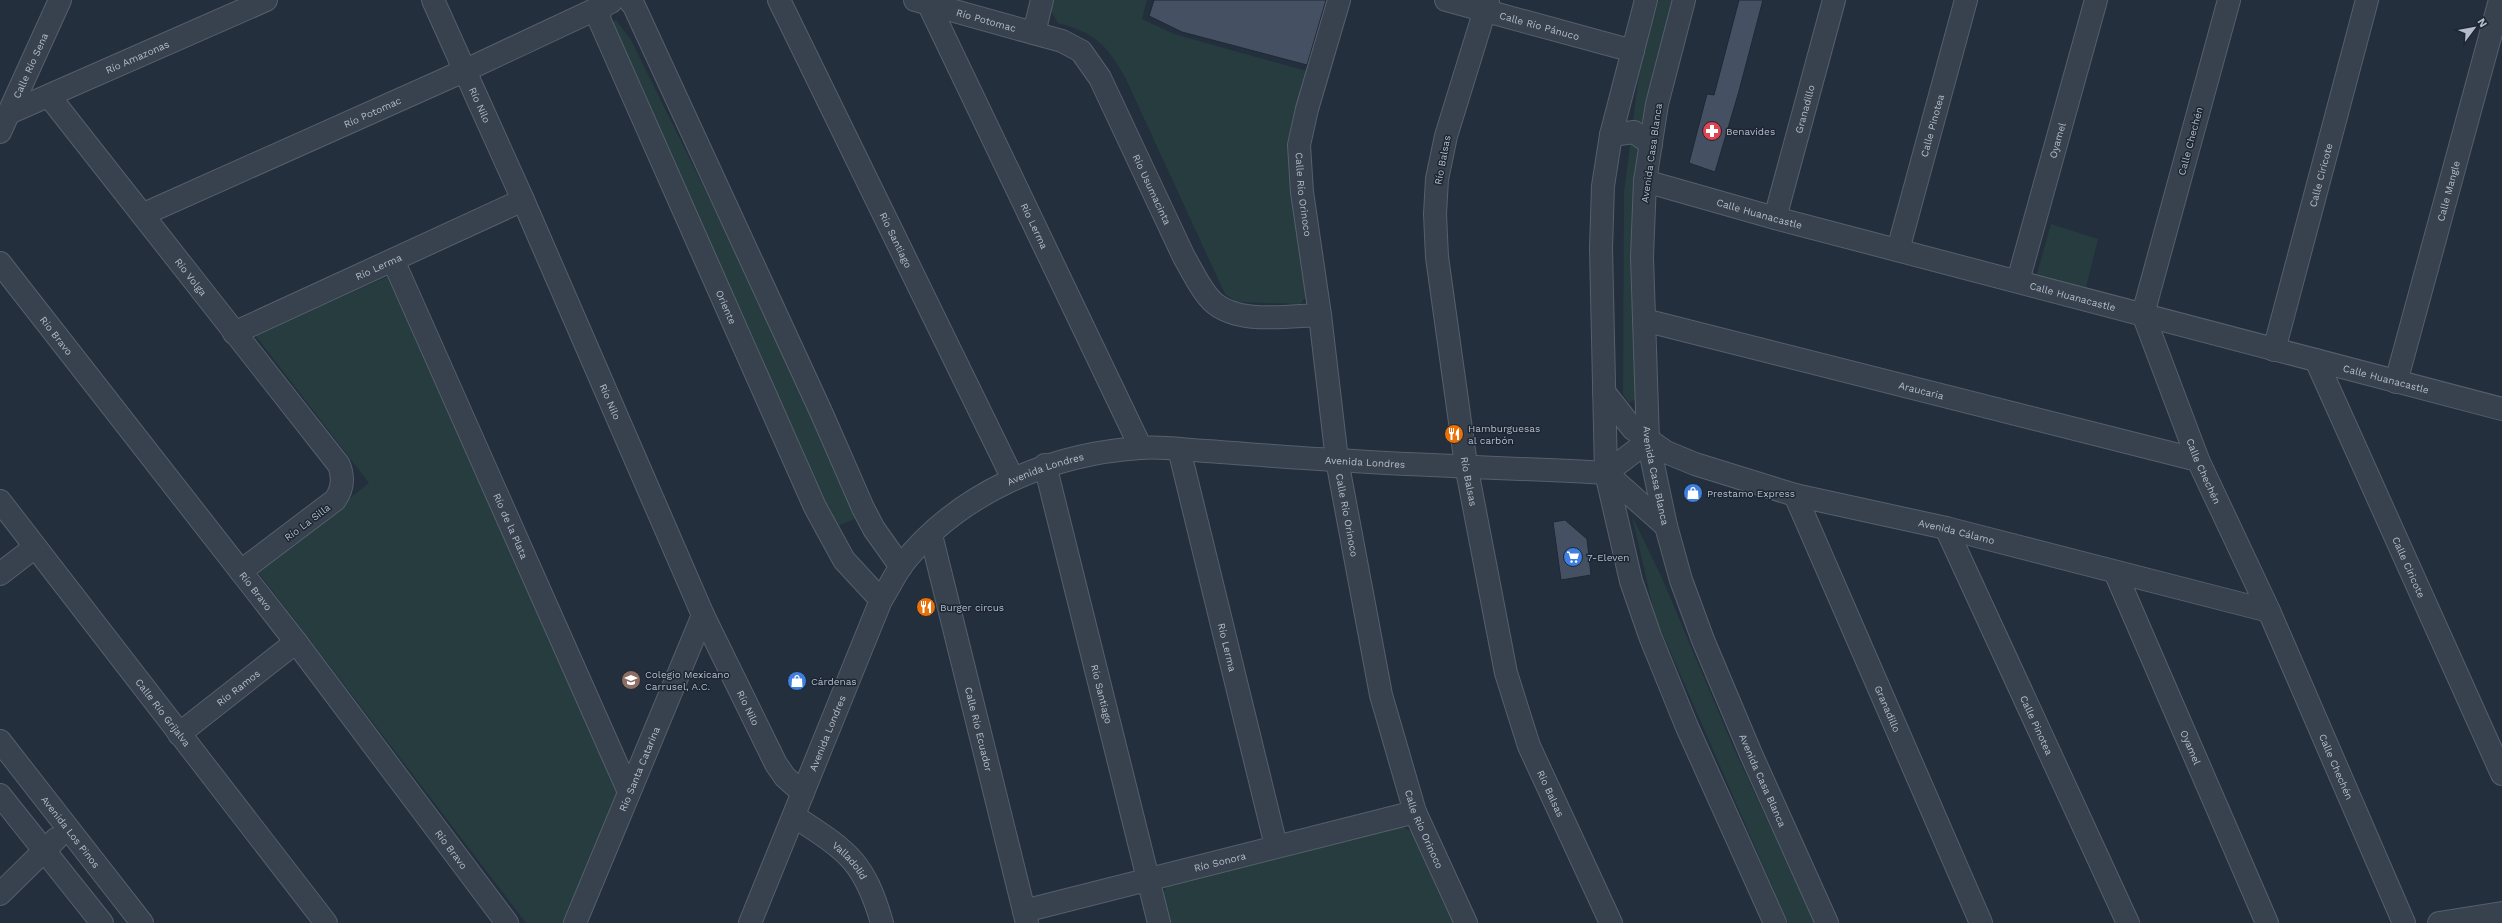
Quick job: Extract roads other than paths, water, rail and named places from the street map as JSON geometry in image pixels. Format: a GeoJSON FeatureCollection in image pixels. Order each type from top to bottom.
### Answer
{"type":"FeatureCollection","features":[{"type":"Feature","properties":{"kind":"street","name":"Calle Río Sena"},"geometry":{"type":"LineString","coordinates":[[4,122],[60,0]]}},
{"type":"Feature","properties":{"kind":"street","name":"Río Amazonas"},"geometry":{"type":"LineString","coordinates":[[4,122],[50,96],[266,0]]}},
{"type":"Feature","properties":{"kind":"street","name":"Río Nilo"},"geometry":{"type":"LineString","coordinates":[[433,0],[466,70],[703,615],[776,764],[785,777],[803,793]]}},
{"type":"Feature","properties":{"kind":"street"},"geometry":{"type":"LineString","coordinates":[[629,0],[640,18],[815,399],[863,508],[874,529],[901,567]]}},
{"type":"Feature","properties":{"kind":"street","name":"Río Santiago"},"geometry":{"type":"LineString","coordinates":[[780,0],[1013,479]]}},
{"type":"Feature","properties":{"kind":"street"},"geometry":{"type":"LineString","coordinates":[[1034,33],[1042,0]]}},
{"type":"Feature","properties":{"kind":"street","name":"Calle Río Orinoco"},"geometry":{"type":"LineString","coordinates":[[1339,0],[1307,109],[1299,145],[1302,192],[1320,315],[1337,460],[1381,695],[1415,812],[1466,923]]}},
{"type":"Feature","properties":{"kind":"street","name":"Calle Río Pánuco"},"geometry":{"type":"LineString","coordinates":[[1446,0],[1487,5],[1633,51]]}},
{"type":"Feature","properties":{"kind":"street"},"geometry":{"type":"LineString","coordinates":[[1646,0],[1611,135],[1601,213],[1606,473],[1631,580],[1650,636],[1687,727],[1775,923]]}},
{"type":"Feature","properties":{"kind":"street","name":"Avenida Casa Blanca"},"geometry":{"type":"LineString","coordinates":[[1684,0],[1667,61],[1645,181],[1642,217],[1648,441],[1666,526],[1681,580],[1703,640],[1754,761],[1827,923]]}},
{"type":"Feature","properties":{"kind":"street","name":"Granadillo"},"geometry":{"type":"LineString","coordinates":[[1774,218],[1834,0]]}},
{"type":"Feature","properties":{"kind":"street","name":"Calle Pinotea"},"geometry":{"type":"LineString","coordinates":[[1898,250],[1966,0]]}},
{"type":"Feature","properties":{"kind":"street","name":"Oyamel"},"geometry":{"type":"LineString","coordinates":[[2018,281],[2096,0]]}},
{"type":"Feature","properties":{"kind":"street","name":"Calle Chechén"},"geometry":{"type":"LineString","coordinates":[[2229,0],[2143,314],[2198,460],[2269,611],[2404,923]]}},
{"type":"Feature","properties":{"kind":"street","name":"Calle Ciricote"},"geometry":{"type":"LineString","coordinates":[[2274,350],[2366,0]]}},
{"type":"Feature","properties":{"kind":"street","name":"Calle Mangle"},"geometry":{"type":"LineString","coordinates":[[2396,382],[2500,0]]}},
{"type":"Feature","properties":{"kind":"street","name":"Río Potomac"},"geometry":{"type":"LineString","coordinates":[[144,214],[466,70],[605,2]]}},
{"type":"Feature","properties":{"kind":"street","name":"Oriente"},"geometry":{"type":"LineString","coordinates":[[605,2],[599,19],[815,507],[844,560],[881,600]]}},
{"type":"Feature","properties":{"kind":"street","name":"Río Potomac"},"geometry":{"type":"LineString","coordinates":[[922,2],[1034,33]]}},
{"type":"Feature","properties":{"kind":"street","name":"Río Lerma"},"geometry":{"type":"LineString","coordinates":[[922,2],[1141,448]]}},
{"type":"Feature","properties":{"kind":"street","name":"Río Balsas"},"geometry":{"type":"LineString","coordinates":[[1487,5],[1446,136],[1437,179],[1435,214],[1437,258],[1466,465],[1506,673],[1529,746],[1611,923]]}},
{"type":"Feature","properties":{"kind":"street","name":"Río Usumacinta"},"geometry":{"type":"LineString","coordinates":[[1034,33],[1072,45],[1081,50],[1091,63],[1184,257],[1200,286],[1212,300],[1232,314],[1245,316],[1320,315]]}},
{"type":"Feature","properties":{"kind":"street","name":"Río Volga"},"geometry":{"type":"LineString","coordinates":[[50,96],[144,214],[234,333],[334,458]]}},
{"type":"Feature","properties":{"kind":"street"},"geometry":{"type":"LineString","coordinates":[[1611,135],[1634,132],[1651,144]]}},
{"type":"Feature","properties":{"kind":"street","name":"Calle Huanacastle"},"geometry":{"type":"LineString","coordinates":[[1645,181],[1774,218],[2143,314],[2501,411]]}},
{"type":"Feature","properties":{"kind":"street","name":"Río Lerma"},"geometry":{"type":"LineString","coordinates":[[234,333],[523,200]]}},
{"type":"Feature","properties":{"kind":"street","name":"Río de la Plata"},"geometry":{"type":"LineString","coordinates":[[393,260],[629,792]]}},
{"type":"Feature","properties":{"kind":"street","name":"Río Bravo"},"geometry":{"type":"LineString","coordinates":[[0,263],[296,642],[507,923]]}},
{"type":"Feature","properties":{"kind":"street","name":"Araucaria"},"geometry":{"type":"LineString","coordinates":[[1644,320],[2198,460]]}},
{"type":"Feature","properties":{"kind":"street","name":"Calle Ciricote"},"geometry":{"type":"LineString","coordinates":[[2316,360],[2502,774]]}},
{"type":"Feature","properties":{"kind":"street","name":"Avenida Cálamo"},"geometry":{"type":"LineString","coordinates":[[1604,392],[1624,420],[1648,441],[1682,460],[1795,495],[1946,528],[2269,611]]}},
{"type":"Feature","properties":{"kind":"street"},"geometry":{"type":"LineString","coordinates":[[1606,473],[1648,441]]}},
{"type":"Feature","properties":{"kind":"street","name":"Avenida Londres"},"geometry":{"type":"LineString","coordinates":[[750,923],[881,600],[901,567],[931,534],[951,516],[978,497],[1045,465],[1090,453],[1141,448],[1179,449],[1337,460],[1466,465],[1606,473]]}},
{"type":"Feature","properties":{"kind":"street","name":"Río Lerma"},"geometry":{"type":"LineString","coordinates":[[1179,449],[1276,846]]}},
{"type":"Feature","properties":{"kind":"street","name":"Río La Silla"},"geometry":{"type":"LineString","coordinates":[[241,571],[335,500],[340,493],[342,474],[334,458]]}},
{"type":"Feature","properties":{"kind":"street","name":"Río Santiago"},"geometry":{"type":"LineString","coordinates":[[1045,465],[1159,923]]}},
{"type":"Feature","properties":{"kind":"street"},"geometry":{"type":"LineString","coordinates":[[1606,473],[1666,526]]}},
{"type":"Feature","properties":{"kind":"street","name":"Granadillo"},"geometry":{"type":"LineString","coordinates":[[1795,495],[1981,923]]}},
{"type":"Feature","properties":{"kind":"street","name":"Calle Río Grijalva"},"geometry":{"type":"LineString","coordinates":[[0,501],[326,923]]}},
{"type":"Feature","properties":{"kind":"street","name":"Calle Pinotea"},"geometry":{"type":"LineString","coordinates":[[1946,528],[2128,923]]}},
{"type":"Feature","properties":{"kind":"street","name":"Calle Río Ecuador"},"geometry":{"type":"LineString","coordinates":[[931,534],[1026,917]]}},
{"type":"Feature","properties":{"kind":"street"},"geometry":{"type":"LineString","coordinates":[[0,574],[35,547]]}},
{"type":"Feature","properties":{"kind":"street","name":"Oyamel"},"geometry":{"type":"LineString","coordinates":[[2115,572],[2267,923]]}},
{"type":"Feature","properties":{"kind":"street","name":"Río Santa Catarina"},"geometry":{"type":"LineString","coordinates":[[575,923],[703,615]]}},
{"type":"Feature","properties":{"kind":"street","name":"Río Ramos"},"geometry":{"type":"LineString","coordinates":[[180,734],[296,642]]}},
{"type":"Feature","properties":{"kind":"street","name":"Avenida Los Pinos"},"geometry":{"type":"LineString","coordinates":[[4,756],[68,828],[142,923]]}},
{"type":"Feature","properties":{"kind":"street"},"geometry":{"type":"LineString","coordinates":[[0,795],[45,849],[102,923]]}},
{"type":"Feature","properties":{"kind":"street","name":"Río Sonora"},"geometry":{"type":"LineString","coordinates":[[1026,917],[1148,878],[1415,812]]}},
{"type":"Feature","properties":{"kind":"street","name":"Valladolid"},"geometry":{"type":"LineString","coordinates":[[794,816],[829,839],[851,857],[865,875],[874,895],[882,923]]}},
{"type":"Feature","properties":{"kind":"street"},"geometry":{"type":"LineString","coordinates":[[0,894],[68,828]]}},
{"type":"Feature","properties":{"kind":"street"},"geometry":{"type":"LineString","coordinates":[[2439,923],[2502,913]]}},
{"type":"Feature","properties":{"kind":"place","name":"Benavides"},"geometry":{"type":"Point","coordinates":[1712,131]}},
{"type":"Feature","properties":{"kind":"place","name":"Hamburguesas al carbón"},"geometry":{"type":"Point","coordinates":[1454,434]}},
{"type":"Feature","properties":{"kind":"place","name":"Prestamo Express"},"geometry":{"type":"Point","coordinates":[1693,493]}},
{"type":"Feature","properties":{"kind":"place","name":"7-Eleven"},"geometry":{"type":"Point","coordinates":[1573,557]}},
{"type":"Feature","properties":{"kind":"place","name":"Burger circus"},"geometry":{"type":"Point","coordinates":[926,607]}},
{"type":"Feature","properties":{"kind":"place","name":"Colegio Mexicano Carrusel, A.C."},"geometry":{"type":"Point","coordinates":[631,680]}},
{"type":"Feature","properties":{"kind":"place","name":"Cárdenas"},"geometry":{"type":"Point","coordinates":[797,681]}}]}
